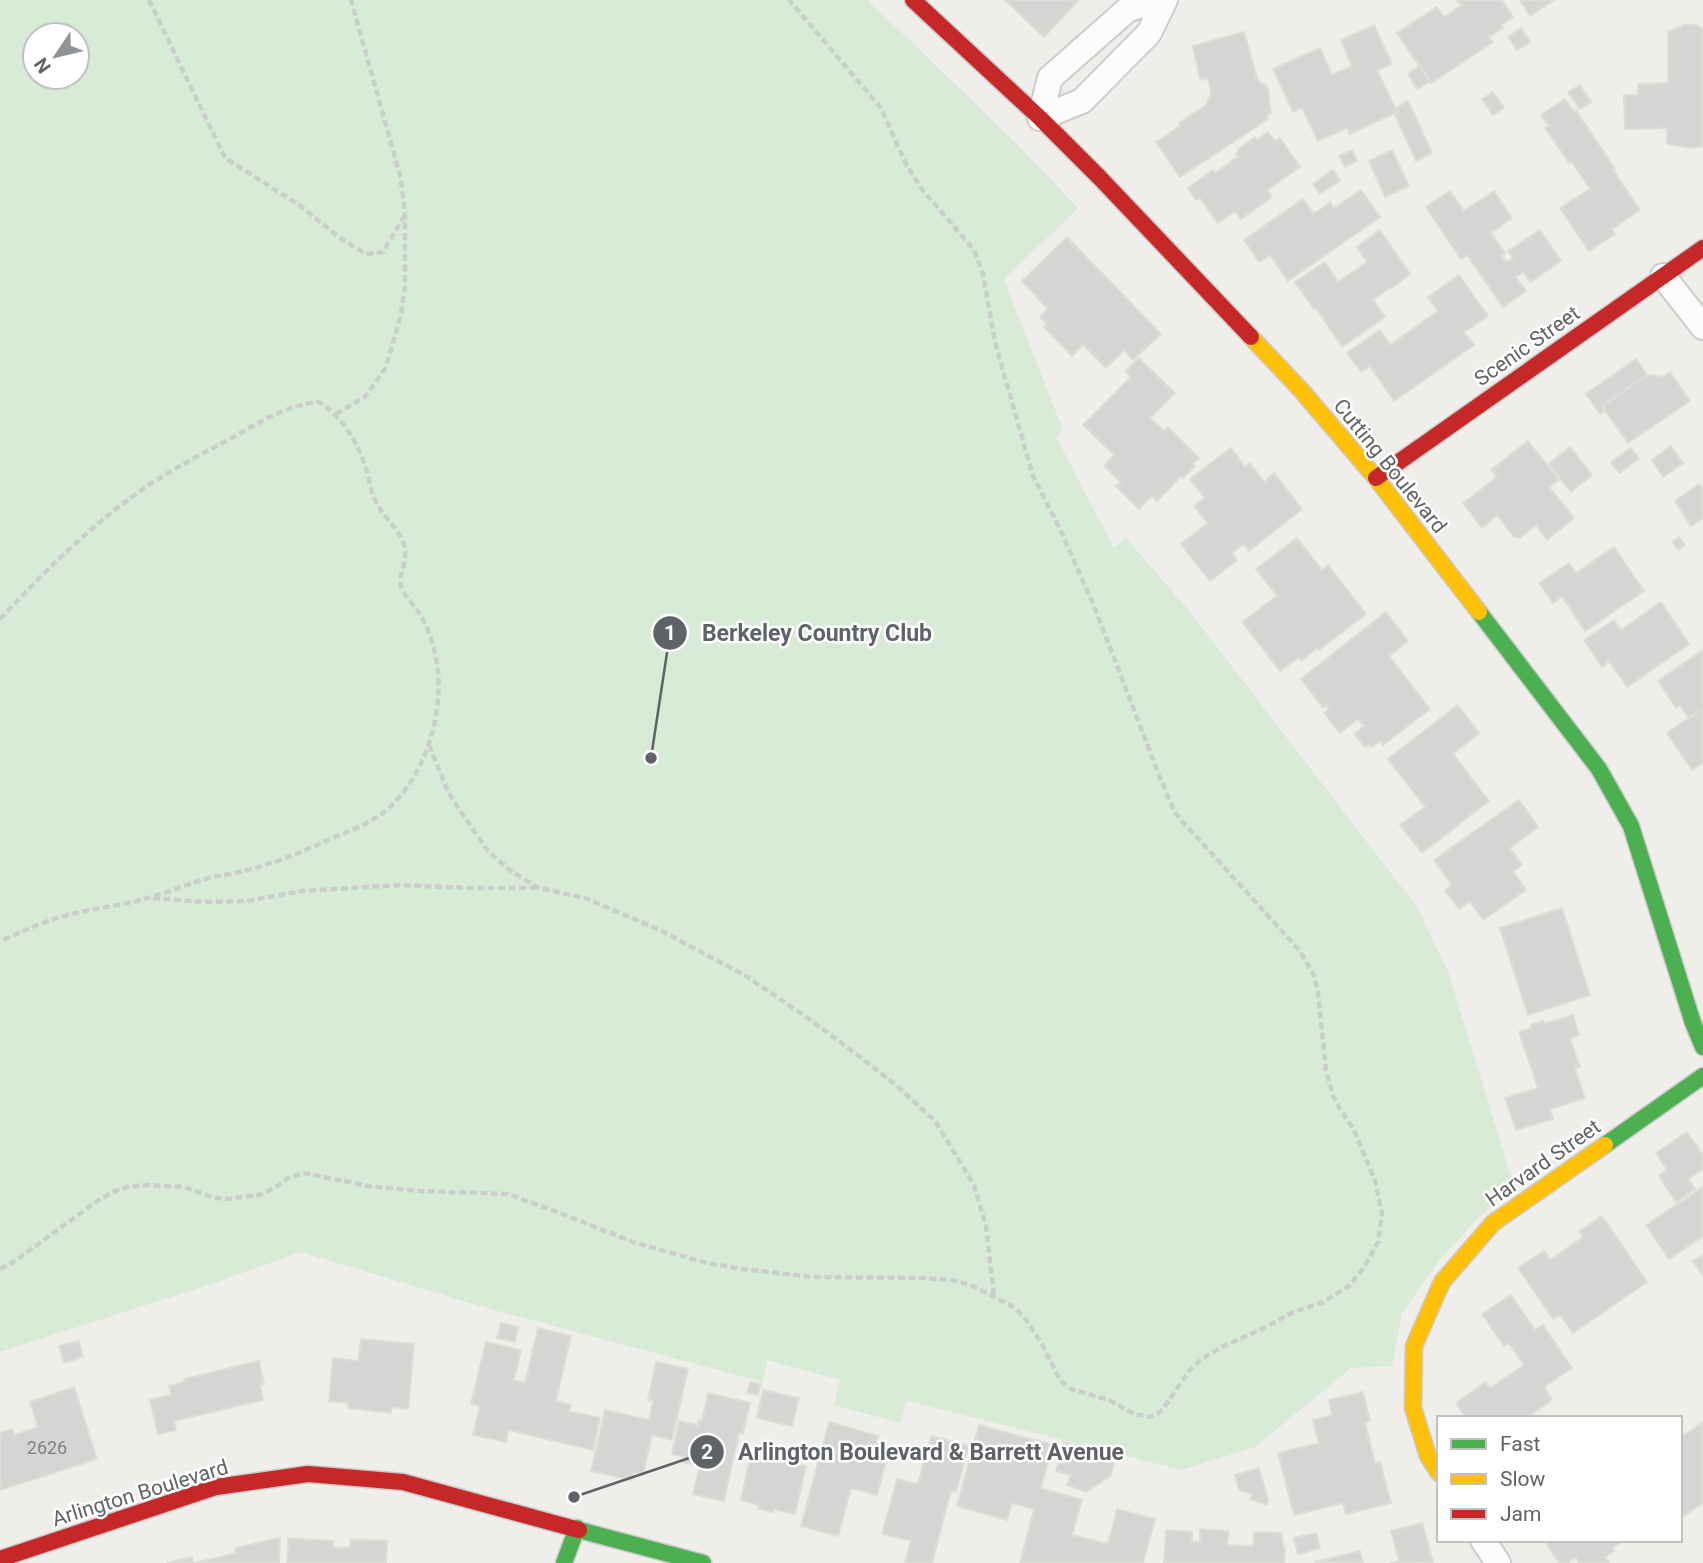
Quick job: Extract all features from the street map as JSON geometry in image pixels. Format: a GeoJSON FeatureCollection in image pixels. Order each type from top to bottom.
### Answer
{"type":"FeatureCollection","features":[{"type":"Feature","properties":{"kind":"street","name":"Cutting Boulevard"},"geometry":{"type":"LineString","coordinates":[[914,0],[1100,178],[1301,390],[1376,478],[1599,769],[1631,826],[1692,1023],[1703,1047]]}},
{"type":"Feature","properties":{"kind":"street"},"geometry":{"type":"LineString","coordinates":[[1040,118],[1050,78],[1127,10],[1155,0]]}},
{"type":"Feature","properties":{"kind":"street"},"geometry":{"type":"LineString","coordinates":[[1040,118],[1082,100],[1149,33],[1165,0]]}},
{"type":"Feature","properties":{"kind":"street","name":"Scenic Street"},"geometry":{"type":"LineString","coordinates":[[1376,478],[1703,248]]}},
{"type":"Feature","properties":{"kind":"street"},"geometry":{"type":"LineString","coordinates":[[1662,276],[1703,327]]}},
{"type":"Feature","properties":{"kind":"street","name":"Harvard Street"},"geometry":{"type":"LineString","coordinates":[[1437,1470],[1428,1457],[1413,1408],[1414,1346],[1442,1282],[1493,1223],[1703,1076]]}},
{"type":"Feature","properties":{"kind":"street","name":"Arlington Boulevard"},"geometry":{"type":"LineString","coordinates":[[0,1559],[216,1488],[308,1474],[403,1482],[703,1563]]}},
{"type":"Feature","properties":{"kind":"street"},"geometry":{"type":"LineString","coordinates":[[564,1563],[578,1528]]}},
{"type":"Feature","properties":{"kind":"street"},"geometry":{"type":"LineString","coordinates":[[1484,1542],[1498,1563]]}},
{"type":"Feature","properties":{"kind":"path"},"geometry":{"type":"LineString","coordinates":[[149,0],[225,158],[299,205],[340,238],[366,254],[383,252],[405,215]]}},
{"type":"Feature","properties":{"kind":"path"},"geometry":{"type":"LineString","coordinates":[[336,414],[366,396],[386,367],[401,315],[405,285],[405,215],[401,179],[351,0]]}},
{"type":"Feature","properties":{"kind":"path"},"geometry":{"type":"LineString","coordinates":[[0,1269],[97,1201],[127,1186],[184,1187],[225,1199],[259,1195],[288,1178],[304,1173],[368,1186],[508,1194],[633,1242],[707,1264],[813,1277],[952,1280],[972,1286],[1015,1308],[1030,1324],[1058,1376],[1071,1390],[1109,1401],[1134,1414],[1150,1417],[1169,1403],[1189,1371],[1208,1355],[1291,1313],[1323,1302],[1349,1286],[1373,1254],[1378,1242],[1382,1214],[1375,1180],[1353,1128],[1333,1096],[1326,1070],[1322,1017],[1314,975],[1300,951],[1175,813],[1094,606],[1033,476],[995,342],[983,274],[974,250],[921,188],[906,164],[881,108],[789,0]]}},
{"type":"Feature","properties":{"kind":"path"},"geometry":{"type":"LineString","coordinates":[[0,619],[29,587],[108,516],[145,488],[269,417],[319,402],[336,414],[355,440],[374,498],[404,545],[406,555],[401,587],[431,637],[438,672],[436,708],[429,744],[417,772],[402,794],[373,820],[258,868],[204,879],[147,898],[61,917],[0,941]]}},
{"type":"Feature","properties":{"kind":"path"},"geometry":{"type":"LineString","coordinates":[[429,744],[448,792],[488,850],[511,872],[539,888]]}},
{"type":"Feature","properties":{"kind":"path"},"geometry":{"type":"LineString","coordinates":[[147,898],[205,902],[247,901],[302,891],[401,884],[539,888],[585,898],[651,926],[746,976],[805,1016],[897,1086],[935,1121],[974,1185],[986,1226],[994,1296]]}},
{"type":"Feature","properties":{"kind":"green space"},"geometry":{"type":"Polygon","coordinates":[[[0,0],[868,0],[1016,143],[1078,208],[1004,280],[1063,430],[1056,437],[1114,548],[1126,538],[1187,608],[1417,907],[1448,971],[1514,1186],[1477,1219],[1438,1262],[1402,1313],[1392,1366],[1351,1368],[1255,1447],[1182,1470],[907,1401],[900,1423],[834,1405],[840,1380],[767,1360],[763,1382],[483,1307],[301,1252],[0,1352],[0,0]]]}},
{"type":"Feature","properties":{"kind":"building"},"geometry":{"type":"Polygon","coordinates":[[[1005,0],[1079,0],[1044,37],[1005,0]]]}},
{"type":"Feature","properties":{"kind":"building"},"geometry":{"type":"Polygon","coordinates":[[[1457,0],[1502,0],[1513,17],[1489,37],[1493,42],[1431,83],[1397,33],[1437,7],[1444,17],[1461,6],[1457,0]]]}},
{"type":"Feature","properties":{"kind":"building"},"geometry":{"type":"Polygon","coordinates":[[[1520,0],[1554,0],[1530,16],[1520,0]]]}},
{"type":"Feature","properties":{"kind":"building"},"geometry":{"type":"Polygon","coordinates":[[[1374,25],[1392,64],[1377,70],[1397,112],[1350,134],[1347,128],[1318,141],[1302,108],[1293,112],[1273,69],[1320,48],[1332,75],[1352,66],[1341,40],[1374,25]]]}},
{"type":"Feature","properties":{"kind":"building"},"geometry":{"type":"Polygon","coordinates":[[[1684,25],[1696,25],[1703,30],[1703,146],[1691,148],[1667,144],[1667,128],[1625,129],[1624,95],[1638,95],[1638,84],[1668,83],[1668,32],[1684,25]]]}},
{"type":"Feature","properties":{"kind":"building"},"geometry":{"type":"Polygon","coordinates":[[[1521,28],[1530,42],[1517,50],[1508,37],[1521,28]]]}},
{"type":"Feature","properties":{"kind":"building"},"geometry":{"type":"Polygon","coordinates":[[[1244,32],[1257,78],[1268,89],[1271,113],[1266,116],[1268,119],[1180,177],[1156,142],[1206,105],[1211,93],[1208,78],[1200,80],[1193,46],[1244,32]]]}},
{"type":"Feature","properties":{"kind":"building"},"geometry":{"type":"Polygon","coordinates":[[[1420,66],[1430,81],[1417,89],[1408,74],[1420,66]]]}},
{"type":"Feature","properties":{"kind":"building"},"geometry":{"type":"Polygon","coordinates":[[[1580,85],[1591,102],[1580,109],[1568,92],[1580,85]]]}},
{"type":"Feature","properties":{"kind":"building"},"geometry":{"type":"Polygon","coordinates":[[[1493,92],[1504,108],[1493,115],[1482,99],[1493,92]]]}},
{"type":"Feature","properties":{"kind":"building"},"geometry":{"type":"Polygon","coordinates":[[[1565,99],[1574,112],[1576,110],[1640,210],[1612,229],[1615,234],[1589,251],[1560,208],[1590,189],[1545,128],[1549,126],[1541,115],[1565,99]]]}},
{"type":"Feature","properties":{"kind":"building"},"geometry":{"type":"Polygon","coordinates":[[[1408,101],[1432,153],[1416,161],[1394,113],[1397,112],[1395,108],[1408,101]]]}},
{"type":"Feature","properties":{"kind":"building"},"geometry":{"type":"Polygon","coordinates":[[[1268,132],[1275,141],[1280,138],[1300,167],[1267,190],[1272,197],[1241,219],[1235,211],[1218,223],[1200,198],[1196,200],[1188,188],[1213,170],[1215,173],[1238,157],[1238,149],[1255,137],[1257,140],[1268,132]]]}},
{"type":"Feature","properties":{"kind":"building"},"geometry":{"type":"Polygon","coordinates":[[[1352,150],[1357,161],[1345,167],[1339,156],[1352,150]]]}},
{"type":"Feature","properties":{"kind":"building"},"geometry":{"type":"Polygon","coordinates":[[[1392,150],[1409,186],[1385,197],[1369,161],[1392,150]]]}},
{"type":"Feature","properties":{"kind":"building"},"geometry":{"type":"Polygon","coordinates":[[[1333,170],[1340,181],[1320,194],[1313,184],[1333,170]]]}},
{"type":"Feature","properties":{"kind":"building"},"geometry":{"type":"Polygon","coordinates":[[[1361,190],[1380,217],[1288,281],[1270,255],[1259,262],[1244,240],[1303,199],[1314,214],[1330,202],[1334,208],[1361,190]]]}},
{"type":"Feature","properties":{"kind":"building"},"geometry":{"type":"Polygon","coordinates":[[[1450,191],[1464,211],[1494,191],[1512,218],[1491,233],[1505,253],[1502,256],[1506,262],[1513,258],[1508,251],[1540,230],[1561,261],[1530,282],[1523,272],[1516,277],[1526,291],[1503,307],[1467,255],[1461,259],[1426,207],[1450,191]]]}},
{"type":"Feature","properties":{"kind":"building"},"geometry":{"type":"Polygon","coordinates":[[[1380,230],[1410,274],[1373,300],[1385,317],[1342,347],[1295,282],[1325,262],[1338,282],[1367,262],[1357,247],[1380,230]]]}},
{"type":"Feature","properties":{"kind":"building"},"geometry":{"type":"Polygon","coordinates":[[[1067,237],[1161,334],[1133,360],[1124,350],[1106,368],[1083,345],[1072,356],[1044,327],[1047,324],[1040,317],[1048,309],[1022,281],[1067,237]]]}},
{"type":"Feature","properties":{"kind":"building"},"geometry":{"type":"Polygon","coordinates":[[[1459,275],[1488,316],[1464,332],[1474,345],[1394,401],[1370,366],[1361,372],[1347,353],[1380,330],[1390,345],[1438,311],[1428,297],[1459,275]]]}},
{"type":"Feature","properties":{"kind":"building"},"geometry":{"type":"Polygon","coordinates":[[[1139,358],[1175,393],[1150,418],[1164,431],[1168,427],[1199,458],[1193,464],[1195,466],[1183,478],[1181,476],[1157,501],[1152,496],[1139,509],[1116,486],[1121,482],[1104,466],[1114,455],[1083,425],[1131,377],[1126,371],[1139,358]]]}},
{"type":"Feature","properties":{"kind":"building"},"geometry":{"type":"Polygon","coordinates":[[[1636,359],[1647,375],[1602,406],[1605,410],[1600,414],[1586,394],[1636,359]]]}},
{"type":"Feature","properties":{"kind":"building"},"geometry":{"type":"Polygon","coordinates":[[[1670,372],[1690,401],[1628,443],[1602,406],[1647,375],[1663,377],[1670,372]]]}},
{"type":"Feature","properties":{"kind":"building"},"geometry":{"type":"Polygon","coordinates":[[[1528,441],[1559,480],[1549,487],[1574,518],[1547,540],[1536,525],[1520,538],[1514,537],[1497,515],[1482,528],[1463,503],[1497,477],[1491,470],[1528,441]]]}},
{"type":"Feature","properties":{"kind":"building"},"geometry":{"type":"Polygon","coordinates":[[[1671,446],[1683,463],[1663,477],[1652,460],[1671,446]]]}},
{"type":"Feature","properties":{"kind":"building"},"geometry":{"type":"Polygon","coordinates":[[[1570,447],[1592,475],[1571,492],[1549,464],[1570,447]]]}},
{"type":"Feature","properties":{"kind":"building"},"geometry":{"type":"Polygon","coordinates":[[[1231,448],[1245,467],[1250,463],[1264,482],[1274,473],[1302,509],[1249,551],[1243,544],[1232,553],[1237,560],[1210,581],[1181,544],[1208,523],[1194,506],[1205,498],[1190,479],[1231,448]]]}},
{"type":"Feature","properties":{"kind":"building"},"geometry":{"type":"Polygon","coordinates":[[[1631,448],[1639,459],[1619,473],[1611,462],[1631,448]]]}},
{"type":"Feature","properties":{"kind":"building"},"geometry":{"type":"Polygon","coordinates":[[[1699,484],[1703,490],[1703,518],[1691,526],[1675,501],[1699,484]]]}},
{"type":"Feature","properties":{"kind":"building"},"geometry":{"type":"Polygon","coordinates":[[[1679,537],[1685,545],[1678,550],[1672,542],[1679,537]]]}},
{"type":"Feature","properties":{"kind":"building"},"geometry":{"type":"Polygon","coordinates":[[[1297,538],[1322,570],[1328,565],[1366,614],[1319,650],[1317,648],[1301,661],[1299,657],[1280,671],[1242,622],[1277,596],[1256,569],[1297,538]]]}},
{"type":"Feature","properties":{"kind":"building"},"geometry":{"type":"Polygon","coordinates":[[[1614,547],[1644,591],[1585,631],[1562,596],[1553,603],[1539,583],[1569,563],[1576,573],[1614,547]]]}},
{"type":"Feature","properties":{"kind":"building"},"geometry":{"type":"Polygon","coordinates":[[[1661,602],[1689,644],[1627,687],[1609,661],[1602,667],[1584,640],[1614,620],[1621,630],[1661,602]]]}},
{"type":"Feature","properties":{"kind":"building"},"geometry":{"type":"Polygon","coordinates":[[[1386,612],[1408,641],[1389,656],[1430,709],[1383,745],[1380,741],[1371,747],[1369,744],[1365,747],[1354,734],[1364,726],[1358,719],[1340,733],[1324,713],[1329,709],[1326,705],[1323,708],[1301,679],[1386,612]]]}},
{"type":"Feature","properties":{"kind":"building"},"geometry":{"type":"Polygon","coordinates":[[[1703,650],[1703,708],[1688,718],[1680,705],[1676,708],[1658,681],[1703,650]]]}},
{"type":"Feature","properties":{"kind":"building"},"geometry":{"type":"Polygon","coordinates":[[[1458,705],[1479,733],[1453,754],[1489,801],[1422,853],[1400,825],[1425,807],[1388,759],[1458,705]]]}},
{"type":"Feature","properties":{"kind":"building"},"geometry":{"type":"Polygon","coordinates":[[[1703,708],[1703,762],[1692,770],[1667,733],[1703,708]]]}},
{"type":"Feature","properties":{"kind":"building"},"geometry":{"type":"Polygon","coordinates":[[[1519,800],[1538,827],[1510,848],[1522,865],[1513,871],[1526,890],[1483,920],[1470,901],[1459,909],[1445,890],[1452,885],[1434,860],[1519,800]]]}},
{"type":"Feature","properties":{"kind":"building"},"geometry":{"type":"Polygon","coordinates":[[[1562,908],[1590,995],[1528,1015],[1500,928],[1562,908]]]}},
{"type":"Feature","properties":{"kind":"building"},"geometry":{"type":"Polygon","coordinates":[[[1573,1015],[1579,1035],[1570,1038],[1580,1067],[1575,1068],[1585,1098],[1550,1109],[1553,1119],[1516,1130],[1505,1098],[1538,1088],[1519,1032],[1543,1021],[1544,1024],[1573,1015]]]}},
{"type":"Feature","properties":{"kind":"building"},"geometry":{"type":"Polygon","coordinates":[[[1687,1132],[1703,1155],[1703,1169],[1688,1179],[1695,1189],[1676,1202],[1659,1176],[1667,1170],[1656,1153],[1687,1132]]]}},
{"type":"Feature","properties":{"kind":"building"},"geometry":{"type":"Polygon","coordinates":[[[1703,1187],[1703,1236],[1669,1259],[1646,1225],[1703,1187]]]}},
{"type":"Feature","properties":{"kind":"building"},"geometry":{"type":"Polygon","coordinates":[[[1602,1216],[1647,1282],[1573,1333],[1560,1315],[1553,1319],[1518,1268],[1544,1251],[1550,1260],[1583,1237],[1580,1231],[1602,1216]]]}},
{"type":"Feature","properties":{"kind":"building"},"geometry":{"type":"Polygon","coordinates":[[[1703,1255],[1703,1276],[1693,1261],[1703,1255]]]}},
{"type":"Feature","properties":{"kind":"building"},"geometry":{"type":"Polygon","coordinates":[[[1511,1295],[1535,1330],[1543,1325],[1572,1368],[1544,1387],[1552,1400],[1529,1416],[1465,1416],[1456,1403],[1486,1382],[1490,1388],[1524,1365],[1509,1343],[1504,1346],[1482,1314],[1511,1295]]]}},
{"type":"Feature","properties":{"kind":"building"},"geometry":{"type":"Polygon","coordinates":[[[501,1323],[518,1327],[515,1342],[497,1338],[501,1323]]]}},
{"type":"Feature","properties":{"kind":"building"},"geometry":{"type":"Polygon","coordinates":[[[538,1328],[571,1336],[556,1401],[571,1405],[569,1411],[600,1418],[593,1450],[508,1430],[506,1442],[473,1435],[480,1406],[471,1404],[486,1342],[521,1350],[514,1380],[525,1383],[538,1328]]]}},
{"type":"Feature","properties":{"kind":"building"},"geometry":{"type":"Polygon","coordinates":[[[361,1339],[414,1344],[408,1409],[392,1407],[391,1413],[348,1408],[348,1403],[329,1401],[333,1358],[358,1361],[361,1339]]]}},
{"type":"Feature","properties":{"kind":"building"},"geometry":{"type":"Polygon","coordinates":[[[79,1341],[83,1357],[64,1363],[59,1346],[79,1341]]]}},
{"type":"Feature","properties":{"kind":"building"},"geometry":{"type":"Polygon","coordinates":[[[259,1361],[264,1384],[260,1385],[263,1400],[174,1421],[176,1430],[158,1434],[150,1400],[171,1395],[169,1386],[185,1382],[184,1379],[259,1361]]]}},
{"type":"Feature","properties":{"kind":"building"},"geometry":{"type":"Polygon","coordinates":[[[656,1362],[688,1369],[672,1440],[652,1435],[643,1474],[633,1472],[631,1480],[591,1471],[605,1410],[649,1420],[653,1401],[648,1400],[656,1362]]]}},
{"type":"Feature","properties":{"kind":"building"},"geometry":{"type":"Polygon","coordinates":[[[750,1382],[761,1384],[758,1395],[747,1393],[750,1382]]]}},
{"type":"Feature","properties":{"kind":"building"},"geometry":{"type":"Polygon","coordinates":[[[74,1387],[97,1459],[0,1490],[0,1433],[12,1429],[14,1435],[38,1427],[30,1402],[74,1387]]]}},
{"type":"Feature","properties":{"kind":"building"},"geometry":{"type":"Polygon","coordinates":[[[763,1390],[799,1398],[792,1426],[757,1418],[763,1390]]]}},
{"type":"Feature","properties":{"kind":"building"},"geometry":{"type":"Polygon","coordinates":[[[1363,1392],[1370,1421],[1365,1422],[1375,1463],[1380,1462],[1391,1503],[1346,1514],[1343,1503],[1294,1515],[1278,1453],[1319,1443],[1313,1420],[1332,1415],[1329,1400],[1363,1392]]]}},
{"type":"Feature","properties":{"kind":"building"},"geometry":{"type":"Polygon","coordinates":[[[708,1393],[750,1403],[743,1434],[739,1433],[724,1501],[693,1494],[701,1460],[697,1460],[696,1465],[683,1462],[685,1457],[672,1454],[679,1421],[698,1425],[699,1420],[702,1421],[708,1393]]]}},
{"type":"Feature","properties":{"kind":"building"},"geometry":{"type":"Polygon","coordinates":[[[829,1422],[878,1436],[876,1443],[890,1447],[877,1495],[851,1488],[838,1536],[801,1526],[829,1422]]]}},
{"type":"Feature","properties":{"kind":"building"},"geometry":{"type":"Polygon","coordinates":[[[1702,1423],[1703,1503],[1684,1516],[1682,1514],[1682,1437],[1702,1423]]]}},
{"type":"Feature","properties":{"kind":"building"},"geometry":{"type":"Polygon","coordinates":[[[979,1425],[1053,1445],[1041,1488],[1082,1500],[1072,1535],[1108,1544],[1117,1509],[1155,1519],[1143,1563],[1020,1563],[1034,1509],[1012,1503],[1007,1520],[957,1506],[979,1425]]]}},
{"type":"Feature","properties":{"kind":"building"},"geometry":{"type":"Polygon","coordinates":[[[931,1436],[969,1446],[956,1492],[951,1491],[932,1563],[907,1563],[905,1562],[911,1541],[882,1534],[897,1479],[918,1484],[931,1436]]]}},
{"type":"Feature","properties":{"kind":"building"},"geometry":{"type":"Polygon","coordinates":[[[1064,1442],[1115,1456],[1111,1476],[1086,1492],[1067,1485],[1071,1475],[1056,1471],[1064,1442]]]}},
{"type":"Feature","properties":{"kind":"building"},"geometry":{"type":"Polygon","coordinates":[[[756,1450],[773,1454],[771,1460],[806,1466],[795,1514],[774,1509],[773,1512],[758,1509],[759,1505],[741,1500],[750,1458],[753,1459],[756,1450]]]}},
{"type":"Feature","properties":{"kind":"building"},"geometry":{"type":"Polygon","coordinates":[[[1259,1468],[1267,1505],[1250,1499],[1252,1494],[1239,1490],[1235,1475],[1259,1468]]]}},
{"type":"Feature","properties":{"kind":"building"},"geometry":{"type":"Polygon","coordinates":[[[1422,1523],[1433,1562],[1390,1563],[1399,1561],[1391,1531],[1422,1523]]]}},
{"type":"Feature","properties":{"kind":"building"},"geometry":{"type":"Polygon","coordinates":[[[1200,1529],[1229,1531],[1227,1545],[1253,1546],[1254,1532],[1281,1533],[1284,1563],[1164,1563],[1166,1530],[1192,1532],[1192,1541],[1200,1542],[1200,1529]]]}},
{"type":"Feature","properties":{"kind":"building"},"geometry":{"type":"Polygon","coordinates":[[[1316,1533],[1320,1548],[1298,1554],[1294,1538],[1316,1533]]]}},
{"type":"Feature","properties":{"kind":"building"},"geometry":{"type":"Polygon","coordinates":[[[280,1538],[279,1563],[195,1563],[236,1553],[235,1548],[280,1538]]]}},
{"type":"Feature","properties":{"kind":"building"},"geometry":{"type":"Polygon","coordinates":[[[288,1538],[333,1541],[333,1547],[350,1548],[351,1539],[387,1541],[386,1563],[287,1563],[288,1538]]]}},
{"type":"Feature","properties":{"kind":"building"},"geometry":{"type":"Polygon","coordinates":[[[1546,1542],[1621,1542],[1605,1557],[1609,1563],[1579,1563],[1576,1557],[1567,1563],[1559,1563],[1546,1542]]]}},
{"type":"Feature","properties":{"kind":"building"},"geometry":{"type":"Polygon","coordinates":[[[1360,1551],[1363,1563],[1315,1562],[1360,1551]]]}},
{"type":"Feature","properties":{"kind":"building"},"geometry":{"type":"Polygon","coordinates":[[[192,1557],[193,1563],[167,1563],[192,1557]]]}},
{"type":"Feature","properties":{"kind":"traffic: fast"},"geometry":{"type":"LineString","coordinates":[[1479,612],[1599,769],[1631,826],[1703,1047]]}},
{"type":"Feature","properties":{"kind":"traffic: fast"},"geometry":{"type":"LineString","coordinates":[[1605,1145],[1703,1076]]}},
{"type":"Feature","properties":{"kind":"traffic: fast"},"geometry":{"type":"LineString","coordinates":[[564,1563],[577,1528]]}},
{"type":"Feature","properties":{"kind":"traffic: fast"},"geometry":{"type":"LineString","coordinates":[[579,1530],[703,1563]]}},
{"type":"Feature","properties":{"kind":"traffic: slow"},"geometry":{"type":"LineString","coordinates":[[1251,337],[1301,390],[1376,478],[1479,612]]}},
{"type":"Feature","properties":{"kind":"traffic: slow"},"geometry":{"type":"LineString","coordinates":[[1437,1470],[1428,1456],[1413,1408],[1414,1346],[1442,1282],[1493,1223],[1605,1145]]}},
{"type":"Feature","properties":{"kind":"traffic: jam"},"geometry":{"type":"LineString","coordinates":[[913,0],[1040,118],[1251,337]]}},
{"type":"Feature","properties":{"kind":"traffic: jam"},"geometry":{"type":"LineString","coordinates":[[1376,478],[1703,248]]}},
{"type":"Feature","properties":{"kind":"traffic: jam"},"geometry":{"type":"LineString","coordinates":[[0,1559],[216,1487],[308,1474],[403,1482],[579,1530]]}},
{"type":"Feature","properties":{"kind":"place","name":"Berkeley Country Club"},"geometry":{"type":"Point","coordinates":[651,758]}},
{"type":"Feature","properties":{"kind":"place","name":"Arlington Boulevard & Barrett Avenue"},"geometry":{"type":"Point","coordinates":[574,1497]}}]}
